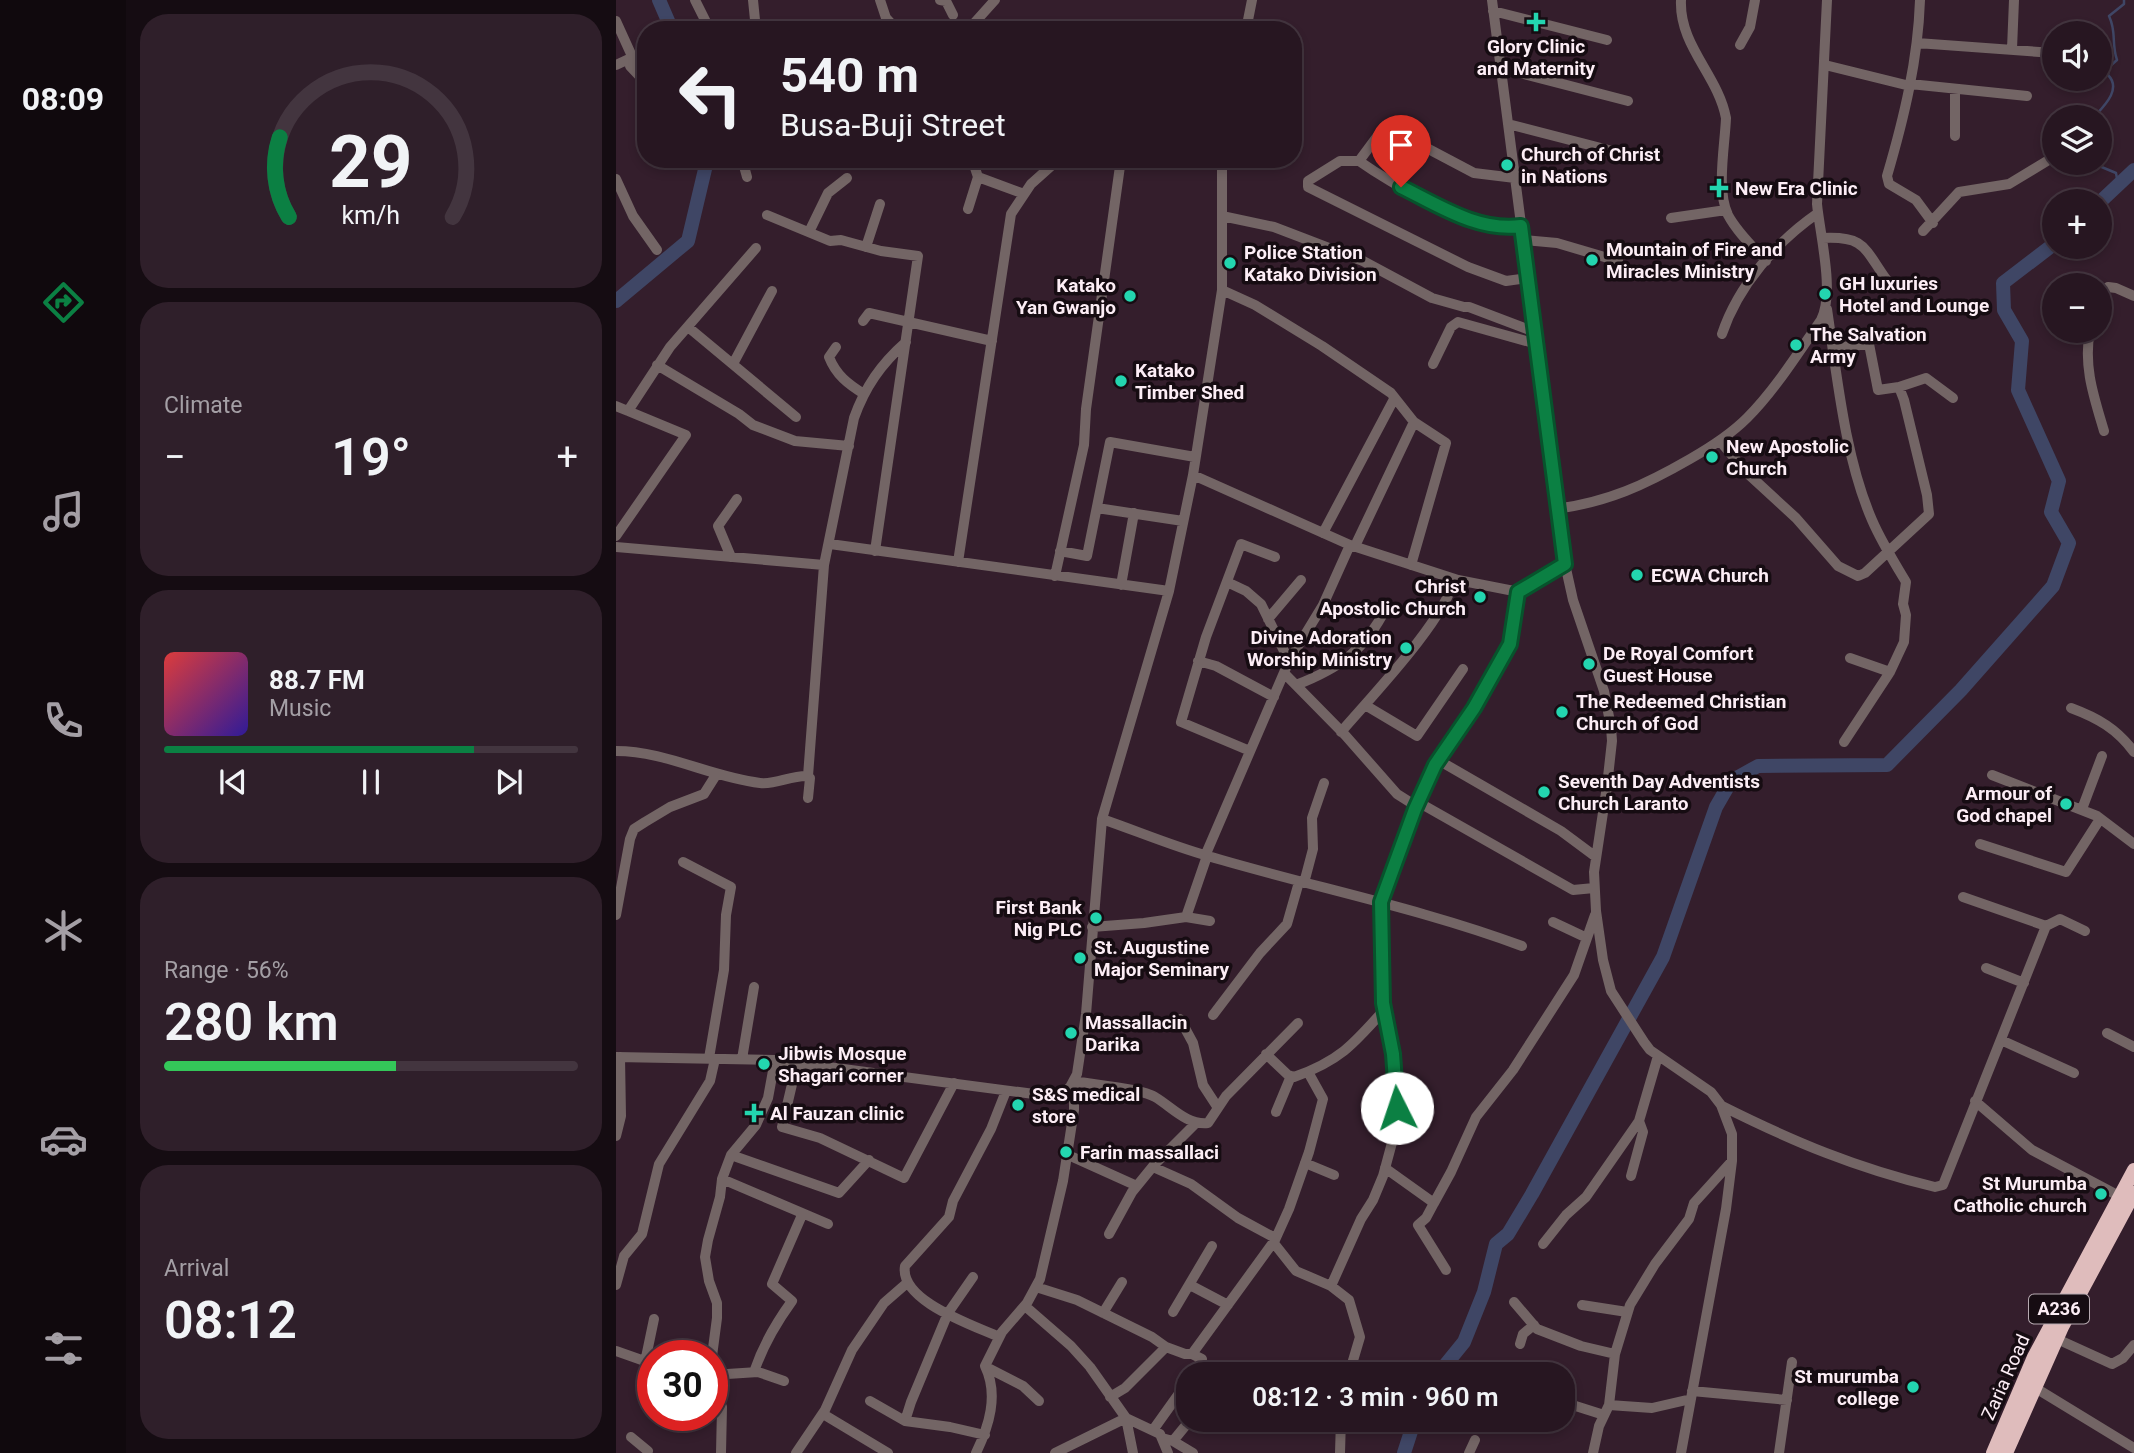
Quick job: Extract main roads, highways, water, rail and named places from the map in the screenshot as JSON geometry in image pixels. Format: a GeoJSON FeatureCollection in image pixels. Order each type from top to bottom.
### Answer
{"type":"FeatureCollection","features":[{"type":"Feature","properties":{"kind":"highway","name":"Zaria Road"},"geometry":{"type":"LineString","coordinates":[[1993,1453],[2034,1357],[2127,1195],[2134,1170]]}},
{"type":"Feature","properties":{"kind":"highway","name":"A236"},"geometry":{"type":"LineString","coordinates":[[2006,1453],[2034,1387],[2127,1195]]}},
{"type":"Feature","properties":{"kind":"waterway"},"geometry":{"type":"LineString","coordinates":[[659,0],[668,21]]}},
{"type":"Feature","properties":{"kind":"waterway"},"geometry":{"type":"LineString","coordinates":[[2105,105],[2113,86],[2108,75],[2109,67],[2117,60],[2109,16],[2124,4],[2124,0]]}},
{"type":"Feature","properties":{"kind":"waterway"},"geometry":{"type":"LineString","coordinates":[[616,301],[688,241],[705,168]]}},
{"type":"Feature","properties":{"kind":"waterway"},"geometry":{"type":"LineString","coordinates":[[2112,191],[2134,170]]}},
{"type":"Feature","properties":{"kind":"waterway"},"geometry":{"type":"LineString","coordinates":[[2112,171],[2116,173],[2118,184]]}},
{"type":"Feature","properties":{"kind":"waterway"},"geometry":{"type":"LineString","coordinates":[[1448,1362],[1464,1342],[1484,1292],[1496,1244],[1508,1234],[1532,1194],[1663,957],[1716,807],[1731,781],[1758,766],[1887,765],[1961,690],[2053,586],[2069,543],[2051,512],[2059,481],[2018,390],[2022,341],[2004,310],[2003,283],[2042,253]]}},
{"type":"Feature","properties":{"kind":"waterway"},"geometry":{"type":"LineString","coordinates":[[1404,1453],[1411,1432]]}},
{"type":"Feature","properties":{"kind":"place","name":"Glory Clinic and Maternity"},"geometry":{"type":"Point","coordinates":[1536,22]}},
{"type":"Feature","properties":{"kind":"place","name":"Church of Christ in Nations"},"geometry":{"type":"Point","coordinates":[1507,165]}},
{"type":"Feature","properties":{"kind":"place","name":"New Era Clinic"},"geometry":{"type":"Point","coordinates":[1719,188]}},
{"type":"Feature","properties":{"kind":"place","name":"Mountain of Fire and Miracles Ministry"},"geometry":{"type":"Point","coordinates":[1592,260]}},
{"type":"Feature","properties":{"kind":"place","name":"Police Station Katako Division"},"geometry":{"type":"Point","coordinates":[1230,263]}},
{"type":"Feature","properties":{"kind":"place","name":"GH luxuries Hotel and Lounge"},"geometry":{"type":"Point","coordinates":[1825,294]}},
{"type":"Feature","properties":{"kind":"place","name":"Katako Yan Gwanjo"},"geometry":{"type":"Point","coordinates":[1130,296]}},
{"type":"Feature","properties":{"kind":"place","name":"The Salvation Army"},"geometry":{"type":"Point","coordinates":[1796,345]}},
{"type":"Feature","properties":{"kind":"place","name":"Katako Timber Shed"},"geometry":{"type":"Point","coordinates":[1121,381]}},
{"type":"Feature","properties":{"kind":"place","name":"New Apostolic Church"},"geometry":{"type":"Point","coordinates":[1712,457]}},
{"type":"Feature","properties":{"kind":"place","name":"ECWA Church"},"geometry":{"type":"Point","coordinates":[1637,575]}},
{"type":"Feature","properties":{"kind":"place","name":"Christ Apostolic Church"},"geometry":{"type":"Point","coordinates":[1480,597]}},
{"type":"Feature","properties":{"kind":"place","name":"Divine Adoration Worship Ministry"},"geometry":{"type":"Point","coordinates":[1406,648]}},
{"type":"Feature","properties":{"kind":"place","name":"De Royal Comfort Guest House"},"geometry":{"type":"Point","coordinates":[1589,664]}},
{"type":"Feature","properties":{"kind":"place","name":"The Redeemed Christian Church of God"},"geometry":{"type":"Point","coordinates":[1562,712]}},
{"type":"Feature","properties":{"kind":"place","name":"Seventh Day Adventists Church Laranto"},"geometry":{"type":"Point","coordinates":[1544,792]}},
{"type":"Feature","properties":{"kind":"place","name":"Armour of God chapel"},"geometry":{"type":"Point","coordinates":[2066,804]}},
{"type":"Feature","properties":{"kind":"place","name":"First Bank Nig PLC"},"geometry":{"type":"Point","coordinates":[1096,918]}},
{"type":"Feature","properties":{"kind":"place","name":"St. Augustine Major Seminary"},"geometry":{"type":"Point","coordinates":[1080,958]}},
{"type":"Feature","properties":{"kind":"place","name":"Massallacin Darika"},"geometry":{"type":"Point","coordinates":[1071,1033]}},
{"type":"Feature","properties":{"kind":"place","name":"Jibwis Mosque Shagari corner"},"geometry":{"type":"Point","coordinates":[764,1064]}},
{"type":"Feature","properties":{"kind":"place","name":"S&S medical store"},"geometry":{"type":"Point","coordinates":[1018,1105]}},
{"type":"Feature","properties":{"kind":"place","name":"Al Fauzan clinic"},"geometry":{"type":"Point","coordinates":[754,1113]}},
{"type":"Feature","properties":{"kind":"place","name":"Farin massallaci"},"geometry":{"type":"Point","coordinates":[1066,1152]}},
{"type":"Feature","properties":{"kind":"place","name":"St Murumba Catholic church"},"geometry":{"type":"Point","coordinates":[2101,1194]}},
{"type":"Feature","properties":{"kind":"place","name":"St murumba college"},"geometry":{"type":"Point","coordinates":[1913,1387]}}]}
